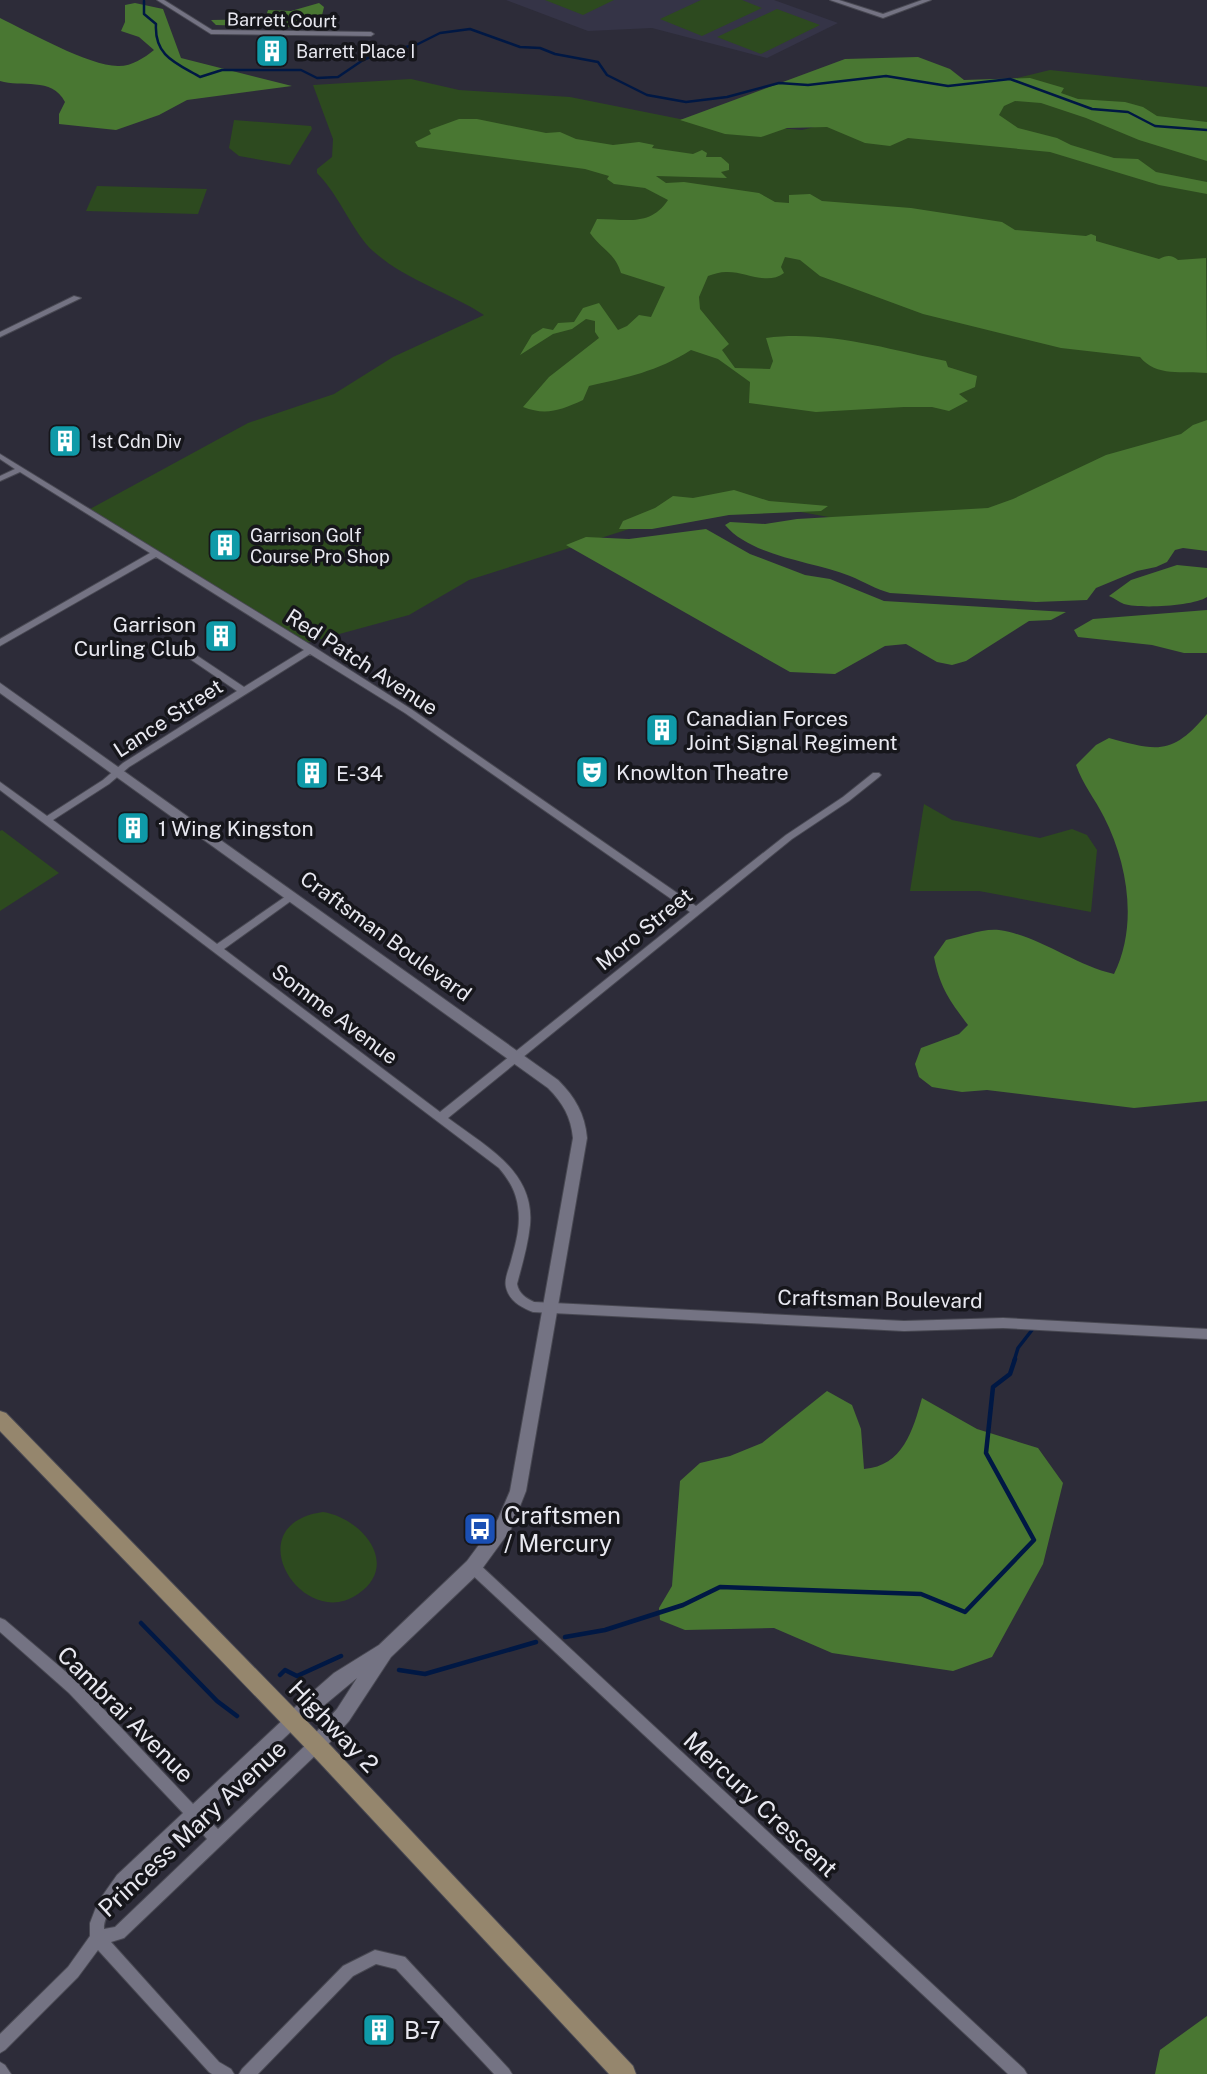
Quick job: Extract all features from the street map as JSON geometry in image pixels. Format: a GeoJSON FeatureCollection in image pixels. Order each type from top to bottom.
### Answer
{"type":"FeatureCollection","features":[{"type":"Feature","properties":{"kind":"main road","name":"Highway 2"},"geometry":{"type":"LineString","coordinates":[[0,1419],[316,1745],[625,2074]]}},
{"type":"Feature","properties":{"kind":"street","name":"Barrett Court"},"geometry":{"type":"LineString","coordinates":[[160,0],[175,8],[195,25],[211,32],[371,34]]}},
{"type":"Feature","properties":{"kind":"street"},"geometry":{"type":"LineString","coordinates":[[833,0],[883,16],[928,0]]}},
{"type":"Feature","properties":{"kind":"street"},"geometry":{"type":"LineString","coordinates":[[1,332],[77,298]]}},
{"type":"Feature","properties":{"kind":"street","name":"Red Patch Avenue"},"geometry":{"type":"LineString","coordinates":[[0,456],[408,711],[539,805],[696,911]]}},
{"type":"Feature","properties":{"kind":"street"},"geometry":{"type":"LineString","coordinates":[[0,470],[16,466]]}},
{"type":"Feature","properties":{"kind":"street"},"geometry":{"type":"LineString","coordinates":[[0,479],[16,466]]}},
{"type":"Feature","properties":{"kind":"street"},"geometry":{"type":"LineString","coordinates":[[0,643],[155,554]]}},
{"type":"Feature","properties":{"kind":"street","name":"Lance Street"},"geometry":{"type":"LineString","coordinates":[[47,820],[117,772],[311,649]]}},
{"type":"Feature","properties":{"kind":"street"},"geometry":{"type":"LineString","coordinates":[[190,655],[243,691]]}},
{"type":"Feature","properties":{"kind":"street","name":"Craftsman Boulevard"},"geometry":{"type":"LineString","coordinates":[[0,687],[517,1057],[562,1093],[576,1114],[580,1138],[552,1309],[518,1491],[505,1524],[472,1567],[385,1651],[340,1679],[292,1721]]}},
{"type":"Feature","properties":{"kind":"street","name":"Moro Street"},"geometry":{"type":"LineString","coordinates":[[440,1118],[789,837],[846,799],[876,775]]}},
{"type":"Feature","properties":{"kind":"street","name":"Somme Avenue"},"geometry":{"type":"LineString","coordinates":[[0,786],[503,1165],[521,1188],[525,1217],[511,1284],[512,1293],[533,1307],[552,1309]]}},
{"type":"Feature","properties":{"kind":"street"},"geometry":{"type":"LineString","coordinates":[[217,949],[292,896]]}},
{"type":"Feature","properties":{"kind":"street","name":"Craftsman Boulevard"},"geometry":{"type":"LineString","coordinates":[[552,1309],[904,1326],[1003,1323],[1207,1334]]}},
{"type":"Feature","properties":{"kind":"street","name":"Mercury Crescent"},"geometry":{"type":"LineString","coordinates":[[472,1567],[1019,2074]]}},
{"type":"Feature","properties":{"kind":"street","name":"Cambrai Avenue"},"geometry":{"type":"LineString","coordinates":[[0,1624],[74,1688],[217,1839]]}},
{"type":"Feature","properties":{"kind":"street","name":"Craftsman Boulevard"},"geometry":{"type":"LineString","coordinates":[[316,1745],[344,1715],[385,1651]]}},
{"type":"Feature","properties":{"kind":"street","name":"Princess Mary Avenue"},"geometry":{"type":"LineString","coordinates":[[0,2045],[58,1988],[97,1938],[97,1923],[103,1907],[122,1880],[292,1721]]}},
{"type":"Feature","properties":{"kind":"street","name":"Princess Mary Avenue"},"geometry":{"type":"LineString","coordinates":[[97,1938],[119,1933],[316,1745]]}},
{"type":"Feature","properties":{"kind":"street"},"geometry":{"type":"LineString","coordinates":[[97,1938],[214,2067],[226,2074]]}},
{"type":"Feature","properties":{"kind":"street"},"geometry":{"type":"LineString","coordinates":[[247,2074],[348,1971],[374,1957],[400,1962],[504,2074]]}},
{"type":"Feature","properties":{"kind":"shaded area"},"geometry":{"type":"Polygon","coordinates":[[[506,0],[774,0],[838,23],[767,58],[652,28],[588,31],[506,0]]]}},
{"type":"Feature","properties":{"kind":"green space"},"geometry":{"type":"Polygon","coordinates":[[[545,0],[614,0],[583,15],[545,0]]]}},
{"type":"Feature","properties":{"kind":"green space"},"geometry":{"type":"Polygon","coordinates":[[[701,0],[742,0],[762,8],[702,36],[660,19],[701,0]]]}},
{"type":"Feature","properties":{"kind":"green space"},"geometry":{"type":"Polygon","coordinates":[[[135,3],[163,9],[181,58],[292,86],[187,100],[159,115],[116,130],[59,124],[59,114],[65,102],[59,94],[36,84],[0,81],[0,18],[76,55],[107,65],[124,66],[138,61],[154,50],[139,37],[121,31],[125,22],[125,5],[135,3]]]}},
{"type":"Feature","properties":{"kind":"green space"},"geometry":{"type":"Polygon","coordinates":[[[319,3],[324,7],[319,28],[216,25],[211,20],[265,19],[268,10],[291,11],[319,3]]]}},
{"type":"Feature","properties":{"kind":"green space"},"geometry":{"type":"Polygon","coordinates":[[[777,9],[820,25],[761,54],[717,37],[777,9]]]}},
{"type":"Feature","properties":{"kind":"green space"},"geometry":{"type":"Polygon","coordinates":[[[918,57],[950,69],[964,80],[1030,78],[1064,88],[1061,93],[1078,99],[1125,102],[1143,107],[1157,116],[1207,122],[1207,161],[1139,140],[1041,103],[1015,101],[1004,106],[999,115],[1018,128],[1114,158],[1138,159],[1156,172],[1207,182],[1207,194],[1159,185],[1050,152],[908,138],[890,146],[865,143],[827,127],[787,128],[761,137],[725,134],[680,120],[845,59],[918,57]]]}},
{"type":"Feature","properties":{"kind":"green space"},"geometry":{"type":"Polygon","coordinates":[[[1050,70],[1207,87],[1207,437],[1014,507],[862,523],[756,504],[648,523],[469,580],[409,615],[299,645],[90,509],[248,423],[334,394],[393,357],[484,315],[399,270],[373,251],[359,234],[333,192],[317,173],[317,169],[332,157],[333,139],[313,85],[411,79],[459,90],[570,97],[680,119],[802,130],[1050,70]]]}},
{"type":"Feature","properties":{"kind":"green space"},"geometry":{"type":"Polygon","coordinates":[[[459,119],[477,119],[546,133],[560,132],[576,139],[613,145],[639,142],[654,145],[652,148],[693,154],[702,150],[707,153],[706,157],[721,157],[729,164],[729,170],[721,172],[727,178],[656,176],[666,183],[684,182],[759,193],[775,202],[789,203],[789,195],[810,194],[822,201],[911,208],[1002,222],[1015,230],[1086,236],[1091,234],[1096,236],[1096,241],[1159,259],[1169,256],[1178,260],[1206,258],[1207,373],[1162,370],[1154,368],[1140,357],[1061,348],[923,314],[820,276],[800,260],[785,257],[781,267],[784,273],[777,277],[763,278],[733,272],[708,276],[699,297],[700,309],[729,344],[722,350],[735,368],[770,369],[773,361],[766,338],[789,336],[834,339],[946,361],[948,367],[977,376],[975,387],[959,394],[968,401],[949,411],[932,407],[904,407],[816,412],[749,403],[750,382],[718,359],[691,350],[654,369],[589,386],[583,400],[568,407],[553,411],[531,410],[523,407],[549,377],[599,338],[595,332],[595,321],[586,319],[572,329],[553,334],[520,355],[532,335],[543,328],[553,330],[558,323],[574,322],[583,308],[599,303],[618,330],[639,315],[651,317],[665,287],[621,273],[612,256],[590,233],[597,219],[645,218],[661,209],[668,200],[645,188],[614,184],[607,179],[609,176],[585,169],[418,147],[415,142],[431,134],[429,130],[459,119]]]}},
{"type":"Feature","properties":{"kind":"green space"},"geometry":{"type":"Polygon","coordinates":[[[234,120],[311,126],[312,129],[290,165],[239,156],[229,148],[234,120]]]}},
{"type":"Feature","properties":{"kind":"green space"},"geometry":{"type":"Polygon","coordinates":[[[97,186],[207,189],[198,214],[86,211],[97,186]]]}},
{"type":"Feature","properties":{"kind":"green space"},"geometry":{"type":"Polygon","coordinates":[[[1207,420],[1207,551],[1183,548],[1175,550],[1167,562],[1096,588],[1087,600],[1036,602],[890,593],[850,576],[767,551],[737,536],[725,525],[730,522],[765,524],[797,519],[988,508],[1106,455],[1181,434],[1193,425],[1207,420]]]}},
{"type":"Feature","properties":{"kind":"green space"},"geometry":{"type":"Polygon","coordinates":[[[734,490],[769,501],[828,506],[821,511],[729,515],[652,529],[619,529],[623,521],[655,508],[673,496],[693,498],[734,490]]]}},
{"type":"Feature","properties":{"kind":"green space"},"geometry":{"type":"Polygon","coordinates":[[[706,529],[750,554],[805,575],[830,579],[884,601],[1066,612],[1051,620],[1029,621],[966,661],[952,665],[937,662],[906,644],[885,646],[835,674],[790,672],[566,545],[586,537],[629,539],[706,529]]]}},
{"type":"Feature","properties":{"kind":"green space"},"geometry":{"type":"Polygon","coordinates":[[[1177,565],[1207,568],[1207,597],[1167,606],[1132,606],[1109,596],[1131,580],[1177,565]]]}},
{"type":"Feature","properties":{"kind":"green space"},"geometry":{"type":"Polygon","coordinates":[[[1207,610],[1207,653],[1184,653],[1152,645],[1078,637],[1074,630],[1093,619],[1207,610]]]}},
{"type":"Feature","properties":{"kind":"green space"},"geometry":{"type":"Polygon","coordinates":[[[1207,714],[1207,1101],[1134,1108],[987,1090],[962,1092],[932,1087],[919,1077],[915,1064],[921,1048],[959,1034],[968,1025],[946,994],[936,968],[934,957],[946,940],[979,931],[999,930],[1014,933],[1114,974],[1126,936],[1128,916],[1124,875],[1112,835],[1076,765],[1096,745],[1109,738],[1140,746],[1163,747],[1184,737],[1207,714]]]}},
{"type":"Feature","properties":{"kind":"green space"},"geometry":{"type":"Polygon","coordinates":[[[924,804],[952,820],[1040,838],[1072,829],[1087,835],[1097,850],[1091,912],[979,891],[910,891],[924,804]]]}},
{"type":"Feature","properties":{"kind":"green space"},"geometry":{"type":"Polygon","coordinates":[[[0,831],[59,873],[0,911],[0,831]]]}},
{"type":"Feature","properties":{"kind":"green space"},"geometry":{"type":"Polygon","coordinates":[[[827,1391],[852,1405],[861,1429],[864,1469],[888,1461],[897,1454],[910,1434],[922,1398],[977,1429],[1038,1448],[1063,1483],[1043,1564],[992,1657],[953,1671],[832,1653],[774,1628],[685,1630],[660,1620],[659,1608],[672,1586],[680,1481],[700,1463],[730,1456],[762,1443],[827,1391]]]}},
{"type":"Feature","properties":{"kind":"green space"},"geometry":{"type":"Polygon","coordinates":[[[323,1512],[351,1523],[363,1533],[376,1557],[376,1570],[370,1582],[358,1594],[337,1602],[317,1599],[299,1588],[286,1572],[281,1554],[283,1535],[297,1521],[323,1512]]]}},
{"type":"Feature","properties":{"kind":"green space"},"geometry":{"type":"Polygon","coordinates":[[[1207,2016],[1207,2074],[1155,2074],[1160,2050],[1207,2016]]]}},
{"type":"Feature","properties":{"kind":"waterway"},"geometry":{"type":"LineString","coordinates":[[144,1],[144,14],[156,24],[156,35],[163,51],[175,63],[200,77],[222,70],[301,70],[317,78],[338,77],[363,60],[378,54],[418,44],[440,33],[470,29],[520,47],[540,48],[555,54],[598,62],[607,75],[647,95],[686,102],[727,97],[779,83],[808,85],[886,76],[948,86],[1010,79],[1092,109],[1128,112],[1155,126],[1207,130]]}},
{"type":"Feature","properties":{"kind":"waterway"},"geometry":{"type":"LineString","coordinates":[[1014,1361],[1018,1348],[1032,1330]]}},
{"type":"Feature","properties":{"kind":"waterway"},"geometry":{"type":"LineString","coordinates":[[565,1637],[605,1630],[683,1605],[720,1587],[921,1594],[965,1612],[1034,1540],[986,1453],[993,1387],[1010,1374],[1015,1359]]}},
{"type":"Feature","properties":{"kind":"waterway"},"geometry":{"type":"LineString","coordinates":[[141,1623],[217,1701],[237,1716]]}},
{"type":"Feature","properties":{"kind":"waterway"},"geometry":{"type":"LineString","coordinates":[[399,1670],[425,1674],[536,1642]]}},
{"type":"Feature","properties":{"kind":"waterway"},"geometry":{"type":"LineString","coordinates":[[280,1675],[285,1670],[297,1676],[341,1656]]}},
{"type":"Feature","properties":{"kind":"place","name":"Barrett Place I"},"geometry":{"type":"Point","coordinates":[272,51]}},
{"type":"Feature","properties":{"kind":"place","name":"1st Cdn Div"},"geometry":{"type":"Point","coordinates":[65,441]}},
{"type":"Feature","properties":{"kind":"place","name":"Garrison Golf Course Pro Shop"},"geometry":{"type":"Point","coordinates":[225,545]}},
{"type":"Feature","properties":{"kind":"place","name":"Garrison Curling Club"},"geometry":{"type":"Point","coordinates":[221,636]}},
{"type":"Feature","properties":{"kind":"place","name":"Canadian Forces Joint Signal Regiment"},"geometry":{"type":"Point","coordinates":[662,730]}},
{"type":"Feature","properties":{"kind":"place","name":"Knowlton Theatre"},"geometry":{"type":"Point","coordinates":[592,772]}},
{"type":"Feature","properties":{"kind":"place","name":"E-34"},"geometry":{"type":"Point","coordinates":[312,773]}},
{"type":"Feature","properties":{"kind":"place","name":"1 Wing Kingston"},"geometry":{"type":"Point","coordinates":[133,828]}},
{"type":"Feature","properties":{"kind":"place","name":"Craftsmen / Mercury"},"geometry":{"type":"Point","coordinates":[480,1529]}},
{"type":"Feature","properties":{"kind":"place","name":"B-7"},"geometry":{"type":"Point","coordinates":[379,2030]}}]}
